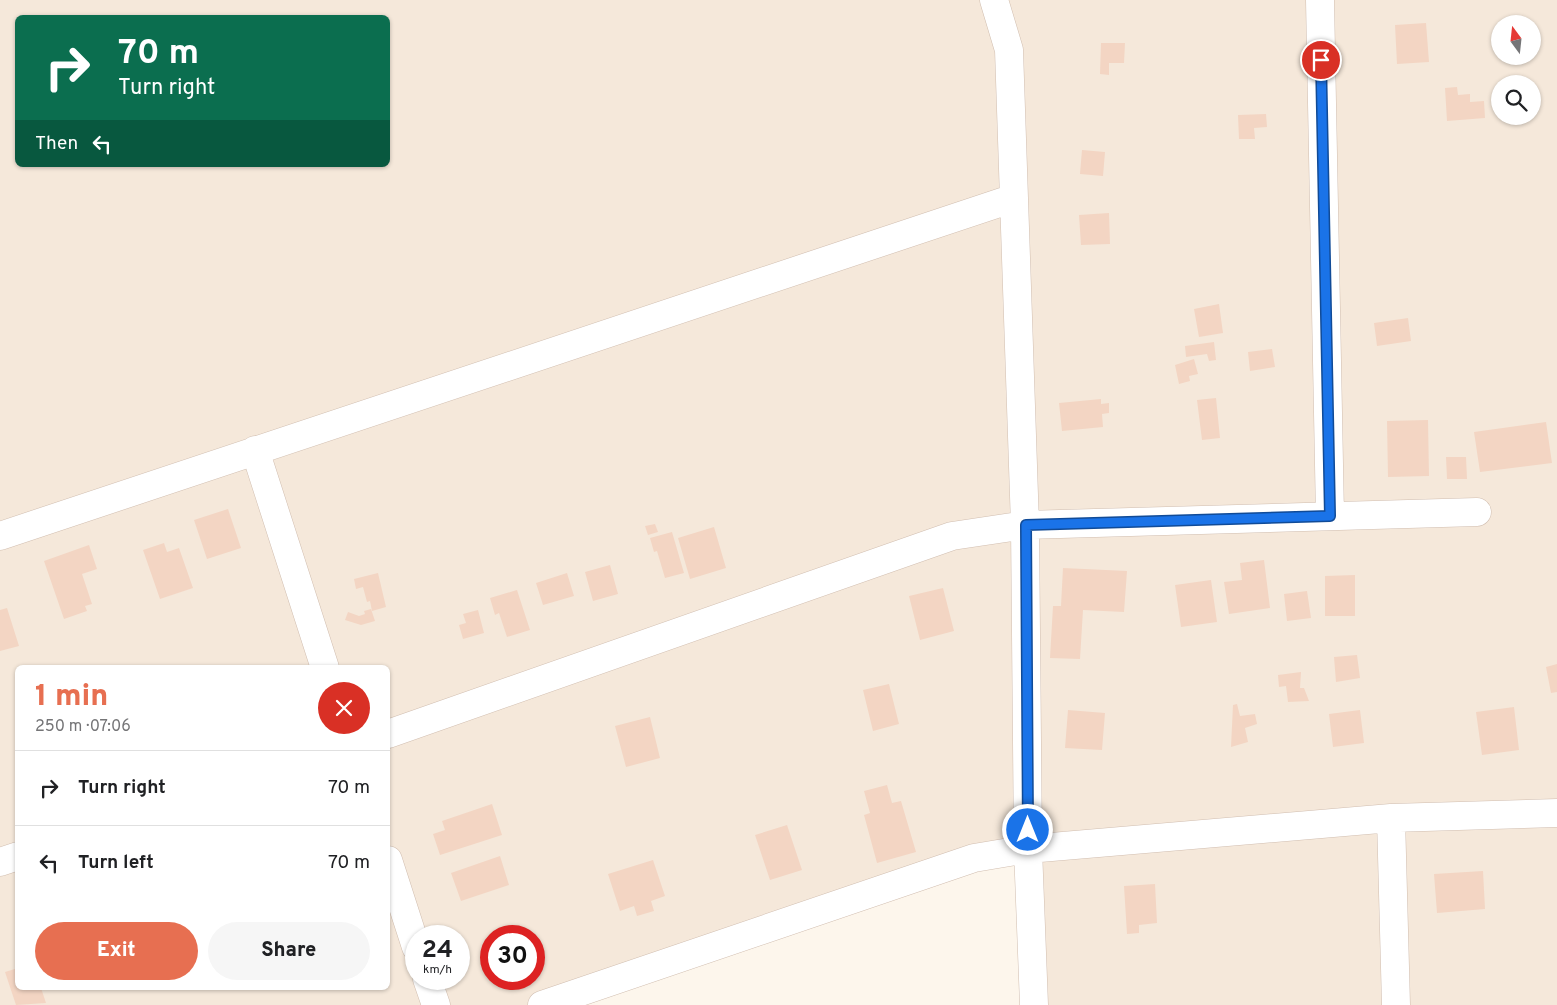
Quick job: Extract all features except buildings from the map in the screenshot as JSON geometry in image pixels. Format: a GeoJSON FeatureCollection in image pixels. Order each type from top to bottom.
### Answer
{"type":"FeatureCollection","features":[{"type":"Feature","properties":{"kind":"street"},"geometry":{"type":"LineString","coordinates":[[994,0],[1009,50],[1026,525],[1028,849],[1034,1005]]}},
{"type":"Feature","properties":{"kind":"street"},"geometry":{"type":"LineString","coordinates":[[1320,0],[1330,516]]}},
{"type":"Feature","properties":{"kind":"street"},"geometry":{"type":"LineString","coordinates":[[0,536],[1014,198]]}},
{"type":"Feature","properties":{"kind":"street"},"geometry":{"type":"LineString","coordinates":[[256,450],[324,665]]}},
{"type":"Feature","properties":{"kind":"street"},"geometry":{"type":"LineString","coordinates":[[390,733],[952,536],[1026,525],[1477,512]]}},
{"type":"Feature","properties":{"kind":"street"},"geometry":{"type":"LineString","coordinates":[[542,1005],[974,858],[1028,849],[1391,818],[1557,813]]}},
{"type":"Feature","properties":{"kind":"street"},"geometry":{"type":"LineString","coordinates":[[1391,818],[1396,1005]]}},
{"type":"Feature","properties":{"kind":"street"},"geometry":{"type":"LineString","coordinates":[[0,862],[15,857]]}},
{"type":"Feature","properties":{"kind":"street"},"geometry":{"type":"LineString","coordinates":[[390,866],[409,925]]}},
{"type":"Feature","properties":{"kind":"street"},"geometry":{"type":"LineString","coordinates":[[431,990],[436,1005]]}},
{"type":"Feature","properties":{"kind":"shaded area"},"geometry":{"type":"Polygon","coordinates":[[[0,0],[1557,0],[1557,1005],[1043,1005],[1027,841],[528,1005],[0,1005],[0,0]]]}},
{"type":"Feature","properties":{"kind":"route"},"geometry":{"type":"LineString","coordinates":[[1028,830],[1026,525],[1330,516],[1321,60]]}}]}
